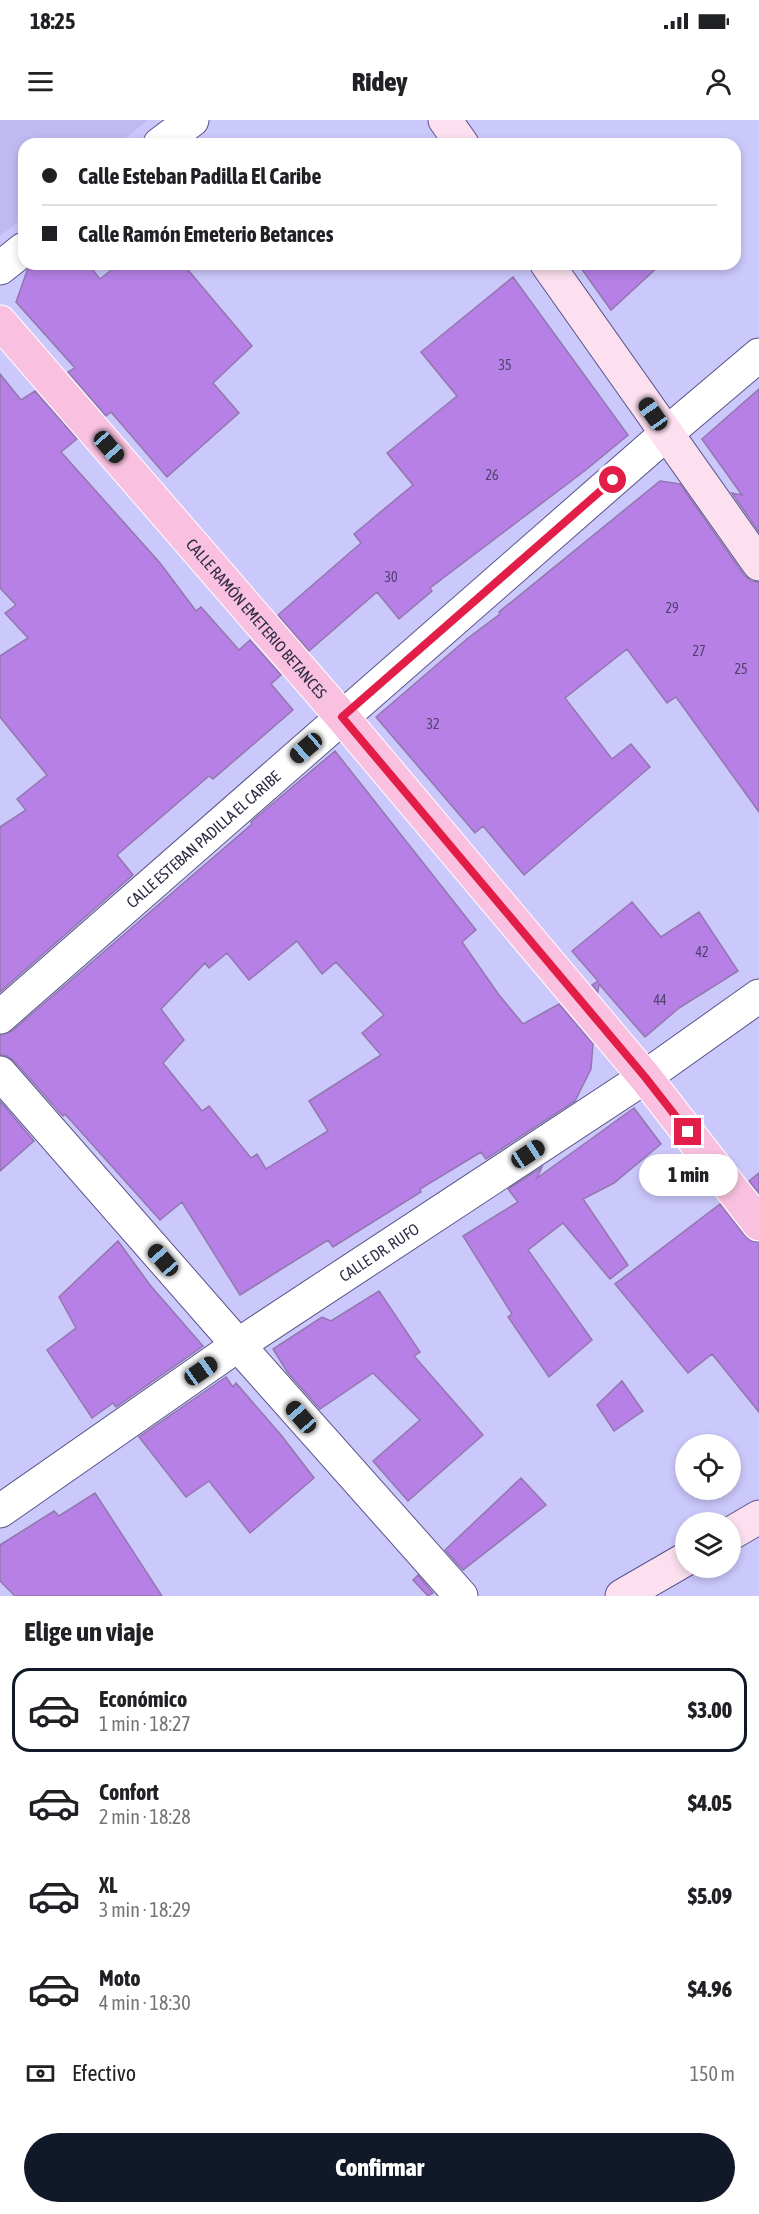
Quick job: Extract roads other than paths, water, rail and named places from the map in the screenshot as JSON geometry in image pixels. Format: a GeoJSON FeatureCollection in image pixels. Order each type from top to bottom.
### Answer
{"type":"FeatureCollection","features":[{"type":"Feature","properties":{"kind":"main road","name":"CALLE RAMÓN EMETERIO BETANCES"},"geometry":{"type":"LineString","coordinates":[[0,322],[342,717],[645,1077],[759,1224]]}},
{"type":"Feature","properties":{"kind":"street"},"geometry":{"type":"LineString","coordinates":[[168,138],[192,120]]}},
{"type":"Feature","properties":{"kind":"street"},"geometry":{"type":"LineString","coordinates":[[445,120],[458,138]]}},
{"type":"Feature","properties":{"kind":"street"},"geometry":{"type":"LineString","coordinates":[[0,268],[18,254]]}},
{"type":"Feature","properties":{"kind":"street"},"geometry":{"type":"LineString","coordinates":[[551,270],[759,564]]}},
{"type":"Feature","properties":{"kind":"street","name":"CALLE ESTEBAN PADILLA EL CARIBE"},"geometry":{"type":"LineString","coordinates":[[0,1017],[759,355]]}},
{"type":"Feature","properties":{"kind":"street","name":"CALLE DR. RUFO"},"geometry":{"type":"LineString","coordinates":[[0,1511],[238,1345],[645,1077],[759,996]]}},
{"type":"Feature","properties":{"kind":"street"},"geometry":{"type":"LineString","coordinates":[[0,1073],[461,1596]]}},
{"type":"Feature","properties":{"kind":"street"},"geometry":{"type":"LineString","coordinates":[[741,1528],[759,1517]]}},
{"type":"Feature","properties":{"kind":"street"},"geometry":{"type":"LineString","coordinates":[[622,1596],[675,1565]]}}]}
